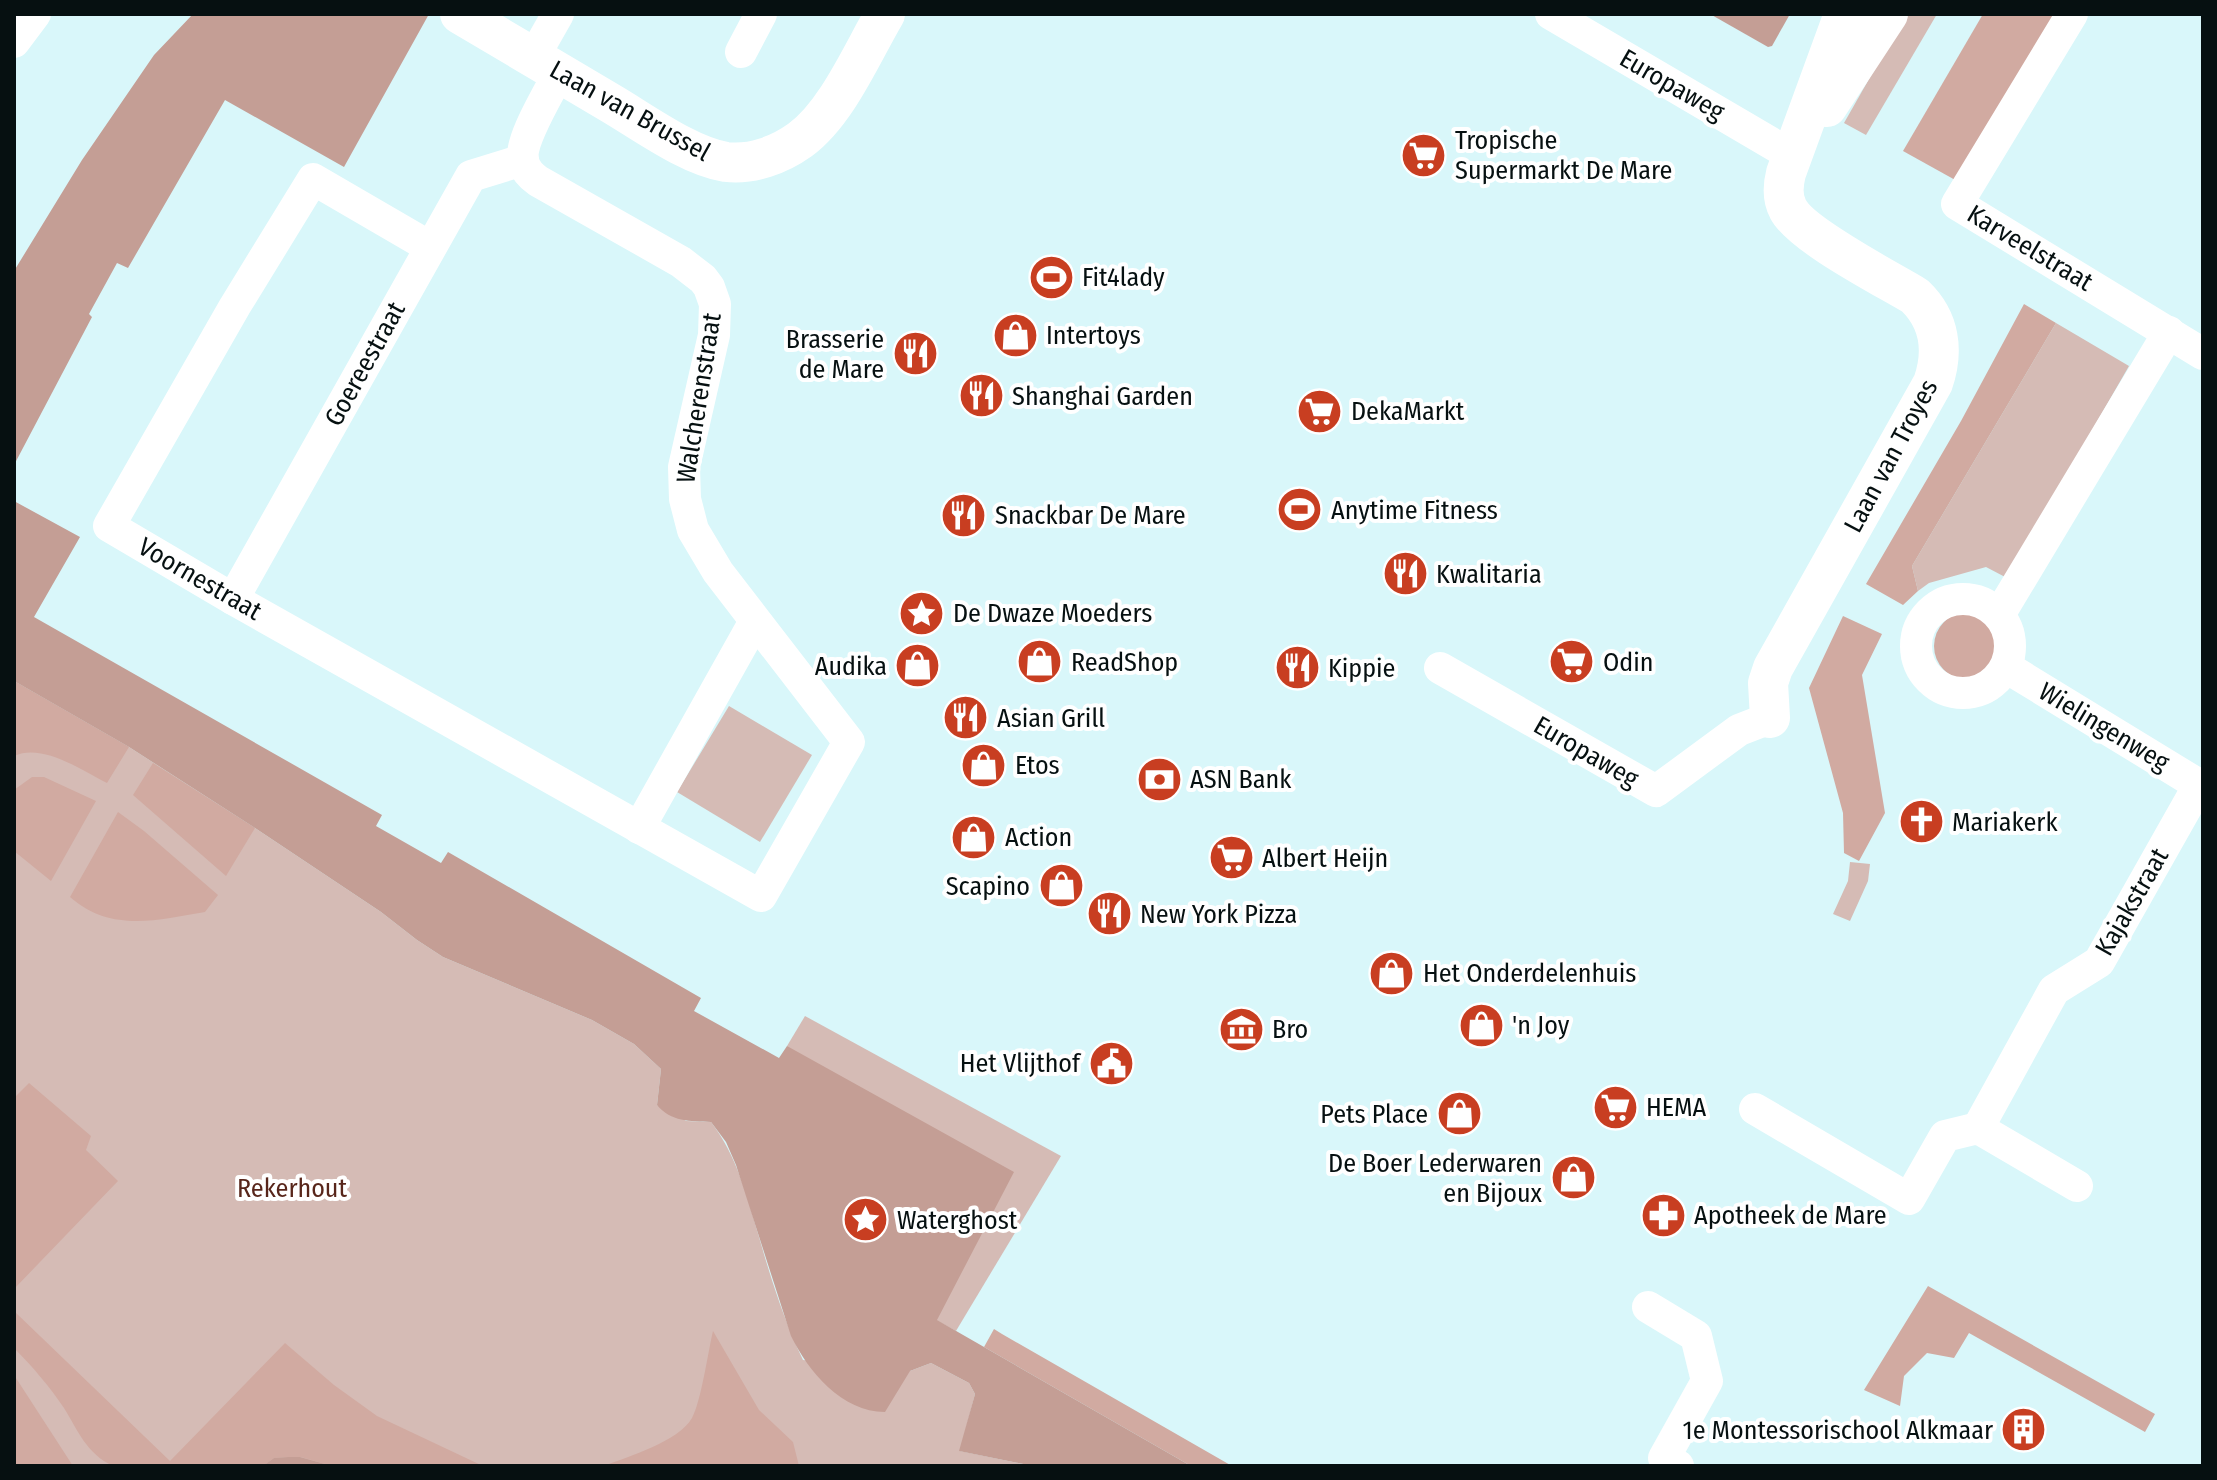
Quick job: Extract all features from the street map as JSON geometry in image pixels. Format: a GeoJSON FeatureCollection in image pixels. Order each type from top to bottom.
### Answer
{"type":"FeatureCollection","features":[{"type":"Feature","properties":{"kind":"street"},"geometry":{"type":"LineString","coordinates":[[14,42],[35,14]]}},
{"type":"Feature","properties":{"kind":"street","name":"Laan van Brussel"},"geometry":{"type":"LineString","coordinates":[[460,14],[698,152],[723,161],[759,160],[799,141],[818,123],[843,87],[885,14]]}},
{"type":"Feature","properties":{"kind":"street"},"geometry":{"type":"LineString","coordinates":[[523,160],[558,14]]}},
{"type":"Feature","properties":{"kind":"street"},"geometry":{"type":"LineString","coordinates":[[741,52],[761,14]]}},
{"type":"Feature","properties":{"kind":"street","name":"Europaweg"},"geometry":{"type":"LineString","coordinates":[[1551,14],[1793,156]]}},
{"type":"Feature","properties":{"kind":"street","name":"Laan van Troyes"},"geometry":{"type":"LineString","coordinates":[[1770,718],[1768,683],[1773,668],[1933,383],[1939,358],[1936,325],[1926,307],[1915,296],[1804,229],[1785,205],[1786,173],[1844,14]]}},
{"type":"Feature","properties":{"kind":"street","name":"Laan van Troyes"},"geometry":{"type":"LineString","coordinates":[[1793,156],[1888,14]]}},
{"type":"Feature","properties":{"kind":"street","name":"Karveelstraat"},"geometry":{"type":"LineString","coordinates":[[2072,14],[1957,204],[2203,354]]}},
{"type":"Feature","properties":{"kind":"street","name":"Goereestraat"},"geometry":{"type":"LineString","coordinates":[[233,599],[471,176],[523,160]]}},
{"type":"Feature","properties":{"kind":"street","name":"Walcherenstraat"},"geometry":{"type":"LineString","coordinates":[[523,160],[526,170],[538,181],[681,262],[703,279],[715,304],[716,320],[684,467],[685,499],[693,530],[701,547],[755,621],[849,742],[761,896]]}},
{"type":"Feature","properties":{"kind":"street","name":"Voornestraat"},"geometry":{"type":"LineString","coordinates":[[430,247],[313,179],[235,306],[109,526],[761,896]]}},
{"type":"Feature","properties":{"kind":"street"},"geometry":{"type":"LineString","coordinates":[[1999,615],[2169,332]]}},
{"type":"Feature","properties":{"kind":"street"},"geometry":{"type":"LineString","coordinates":[[1974,600],[1999,615],[2010,640],[2010,654],[2006,667],[1997,679],[1985,688],[1970,693],[1940,687],[1928,677],[1919,664],[1917,634],[1923,620],[1933,609],[1945,602],[1974,600]]}},
{"type":"Feature","properties":{"kind":"street"},"geometry":{"type":"LineString","coordinates":[[639,828],[755,621]]}},
{"type":"Feature","properties":{"kind":"street","name":"Wielingenweg"},"geometry":{"type":"LineString","coordinates":[[2006,667],[2201,784]]}},
{"type":"Feature","properties":{"kind":"street","name":"Europaweg"},"geometry":{"type":"LineString","coordinates":[[1440,668],[1656,791],[1739,730],[1770,718]]}},
{"type":"Feature","properties":{"kind":"street","name":"Kajakstraat"},"geometry":{"type":"LineString","coordinates":[[1978,1128],[2054,990],[2099,962],[2201,784]]}},
{"type":"Feature","properties":{"kind":"street"},"geometry":{"type":"LineString","coordinates":[[1755,1109],[1909,1199],[1945,1136],[1978,1128],[2077,1186]]}},
{"type":"Feature","properties":{"kind":"street"},"geometry":{"type":"LineString","coordinates":[[1648,1307],[1696,1336],[1707,1381],[1664,1458],[1678,1466]]}},
{"type":"Feature","properties":{"kind":"green space"},"geometry":{"type":"Polygon","coordinates":[[[1906,14],[1937,14],[1866,135],[1844,123],[1906,14]]]}},
{"type":"Feature","properties":{"kind":"green space"},"geometry":{"type":"Polygon","coordinates":[[[2056,323],[2129,366],[2007,578],[1986,567],[1929,583],[1918,591],[1912,566],[2056,323]]]}},
{"type":"Feature","properties":{"kind":"green space","name":"Rekerhout"},"geometry":{"type":"Polygon","coordinates":[[[14,681],[129,747],[255,828],[443,957],[592,1020],[634,1044],[661,1069],[657,1105],[686,1121],[711,1122],[728,1149],[745,1192],[778,1299],[803,1360],[910,1371],[931,1363],[969,1383],[975,1394],[960,1451],[1033,1466],[14,1466],[14,681]]]}},
{"type":"Feature","properties":{"kind":"green space"},"geometry":{"type":"Polygon","coordinates":[[[729,706],[812,755],[760,842],[677,792],[729,706]]]}},
{"type":"Feature","properties":{"kind":"green space"},"geometry":{"type":"Polygon","coordinates":[[[1850,862],[1870,864],[1868,881],[1850,921],[1833,914],[1848,881],[1850,862]]]}},
{"type":"Feature","properties":{"kind":"green space"},"geometry":{"type":"Polygon","coordinates":[[[805,1016],[1061,1156],[956,1331],[936,1320],[787,1046],[805,1016]]]}},
{"type":"Feature","properties":{"kind":"shaded area"},"geometry":{"type":"Polygon","coordinates":[[[193,14],[429,14],[344,167],[225,100],[128,268],[117,263],[14,465],[14,271],[82,160],[154,55],[193,14]]]}},
{"type":"Feature","properties":{"kind":"shaded area"},"geometry":{"type":"Polygon","coordinates":[[[1710,14],[1790,14],[1772,46],[1768,47],[1710,14]]]}},
{"type":"Feature","properties":{"kind":"shaded area"},"geometry":{"type":"Polygon","coordinates":[[[1983,14],[2061,14],[1957,181],[1903,151],[1983,14]]]}},
{"type":"Feature","properties":{"kind":"shaded area"},"geometry":{"type":"Polygon","coordinates":[[[2024,304],[2056,323],[1912,566],[1918,591],[1903,605],[1866,584],[1961,421],[2024,304]]]}},
{"type":"Feature","properties":{"kind":"shaded area"},"geometry":{"type":"Polygon","coordinates":[[[14,501],[80,537],[34,617],[382,815],[376,826],[441,863],[448,852],[701,998],[694,1011],[779,1058],[787,1046],[1014,1172],[937,1320],[1191,1466],[1033,1466],[959,1451],[975,1394],[969,1383],[931,1363],[910,1371],[885,1412],[855,1405],[828,1387],[807,1363],[791,1336],[726,1142],[711,1122],[688,1121],[662,1111],[657,1105],[661,1069],[634,1044],[592,1020],[443,957],[255,828],[129,747],[14,681],[14,501]]]}},
{"type":"Feature","properties":{"kind":"shaded area"},"geometry":{"type":"Polygon","coordinates":[[[1968,612],[1992,622],[2002,646],[1992,670],[1968,680],[1944,670],[1934,646],[1944,622],[1968,612]]]}},
{"type":"Feature","properties":{"kind":"shaded area"},"geometry":{"type":"Polygon","coordinates":[[[1843,616],[1882,634],[1862,675],[1885,813],[1859,861],[1844,853],[1843,813],[1809,688],[1843,616]]]}},
{"type":"Feature","properties":{"kind":"shaded area"},"geometry":{"type":"Polygon","coordinates":[[[14,681],[129,747],[107,783],[49,755],[25,753],[14,756],[14,681]]]}},
{"type":"Feature","properties":{"kind":"shaded area"},"geometry":{"type":"Polygon","coordinates":[[[153,763],[255,828],[226,876],[133,795],[153,763]]]}},
{"type":"Feature","properties":{"kind":"shaded area"},"geometry":{"type":"Polygon","coordinates":[[[32,777],[44,777],[96,801],[51,881],[14,851],[14,790],[32,777]]]}},
{"type":"Feature","properties":{"kind":"shaded area"},"geometry":{"type":"Polygon","coordinates":[[[118,812],[218,895],[205,912],[152,920],[118,920],[102,916],[70,897],[118,812]]]}},
{"type":"Feature","properties":{"kind":"shaded area"},"geometry":{"type":"Polygon","coordinates":[[[29,1083],[91,1136],[86,1150],[118,1181],[14,1289],[14,1098],[29,1083]]]}},
{"type":"Feature","properties":{"kind":"shaded area"},"geometry":{"type":"Polygon","coordinates":[[[1928,1286],[2155,1414],[2145,1432],[1969,1333],[1954,1358],[1927,1353],[1904,1376],[1900,1406],[1864,1390],[1928,1286]]]}},
{"type":"Feature","properties":{"kind":"shaded area"},"geometry":{"type":"Polygon","coordinates":[[[14,1311],[170,1461],[285,1343],[334,1385],[377,1416],[483,1466],[332,1466],[301,1457],[288,1457],[274,1458],[263,1466],[113,1466],[90,1448],[53,1392],[14,1348],[14,1311]]]}},
{"type":"Feature","properties":{"kind":"shaded area"},"geometry":{"type":"Polygon","coordinates":[[[994,1329],[1232,1466],[1191,1466],[984,1347],[994,1329]]]}},
{"type":"Feature","properties":{"kind":"shaded area"},"geometry":{"type":"Polygon","coordinates":[[[713,1331],[759,1410],[793,1442],[799,1466],[604,1466],[665,1441],[685,1427],[698,1401],[713,1331]]]}},
{"type":"Feature","properties":{"kind":"shaded area"},"geometry":{"type":"Polygon","coordinates":[[[14,1375],[73,1466],[14,1466],[14,1375]]]}},
{"type":"Feature","properties":{"kind":"shaded area"},"geometry":{"type":"Polygon","coordinates":[[[300,1457],[332,1466],[263,1466],[274,1458],[300,1457]]]}},
{"type":"Feature","properties":{"kind":"place","name":"Tropische Supermarkt De Mare"},"geometry":{"type":"Point","coordinates":[1424,155]}},
{"type":"Feature","properties":{"kind":"place","name":"Fit4lady"},"geometry":{"type":"Point","coordinates":[1051,277]}},
{"type":"Feature","properties":{"kind":"place","name":"Intertoys"},"geometry":{"type":"Point","coordinates":[1015,335]}},
{"type":"Feature","properties":{"kind":"place","name":"Brasserie de Mare"},"geometry":{"type":"Point","coordinates":[915,354]}},
{"type":"Feature","properties":{"kind":"place","name":"Shanghai Garden"},"geometry":{"type":"Point","coordinates":[981,396]}},
{"type":"Feature","properties":{"kind":"place","name":"DekaMarkt"},"geometry":{"type":"Point","coordinates":[1320,411]}},
{"type":"Feature","properties":{"kind":"place","name":"Anytime Fitness"},"geometry":{"type":"Point","coordinates":[1300,510]}},
{"type":"Feature","properties":{"kind":"place","name":"Snackbar De Mare"},"geometry":{"type":"Point","coordinates":[964,515]}},
{"type":"Feature","properties":{"kind":"place","name":"Kwalitaria"},"geometry":{"type":"Point","coordinates":[1405,574]}},
{"type":"Feature","properties":{"kind":"place","name":"De Dwaze Moeders"},"geometry":{"type":"Point","coordinates":[922,613]}},
{"type":"Feature","properties":{"kind":"place","name":"ReadShop"},"geometry":{"type":"Point","coordinates":[1040,662]}},
{"type":"Feature","properties":{"kind":"place","name":"Odin"},"geometry":{"type":"Point","coordinates":[1572,662]}},
{"type":"Feature","properties":{"kind":"place","name":"Audika"},"geometry":{"type":"Point","coordinates":[918,666]}},
{"type":"Feature","properties":{"kind":"place","name":"Kippie"},"geometry":{"type":"Point","coordinates":[1297,668]}},
{"type":"Feature","properties":{"kind":"place","name":"Asian Grill"},"geometry":{"type":"Point","coordinates":[966,718]}},
{"type":"Feature","properties":{"kind":"place","name":"Etos"},"geometry":{"type":"Point","coordinates":[984,765]}},
{"type":"Feature","properties":{"kind":"place","name":"ASN Bank"},"geometry":{"type":"Point","coordinates":[1159,779]}},
{"type":"Feature","properties":{"kind":"place","name":"Mariakerk"},"geometry":{"type":"Point","coordinates":[1921,822]}},
{"type":"Feature","properties":{"kind":"place","name":"Action"},"geometry":{"type":"Point","coordinates":[974,837]}},
{"type":"Feature","properties":{"kind":"place","name":"Albert Heijn"},"geometry":{"type":"Point","coordinates":[1231,858]}},
{"type":"Feature","properties":{"kind":"place","name":"Scapino"},"geometry":{"type":"Point","coordinates":[1061,886]}},
{"type":"Feature","properties":{"kind":"place","name":"New York Pizza"},"geometry":{"type":"Point","coordinates":[1109,914]}},
{"type":"Feature","properties":{"kind":"place","name":"Het Onderdelenhuis"},"geometry":{"type":"Point","coordinates":[1392,973]}},
{"type":"Feature","properties":{"kind":"place","name":"'n Joy"},"geometry":{"type":"Point","coordinates":[1481,1025]}},
{"type":"Feature","properties":{"kind":"place","name":"Bro"},"geometry":{"type":"Point","coordinates":[1241,1029]}},
{"type":"Feature","properties":{"kind":"place","name":"Het Vlijthof"},"geometry":{"type":"Point","coordinates":[1111,1063]}},
{"type":"Feature","properties":{"kind":"place","name":"HEMA"},"geometry":{"type":"Point","coordinates":[1615,1107]}},
{"type":"Feature","properties":{"kind":"place","name":"Pets Place"},"geometry":{"type":"Point","coordinates":[1459,1114]}},
{"type":"Feature","properties":{"kind":"place","name":"De Boer Lederwaren en Bijoux"},"geometry":{"type":"Point","coordinates":[1573,1178]}},
{"type":"Feature","properties":{"kind":"place","name":"Apotheek de Mare"},"geometry":{"type":"Point","coordinates":[1663,1215]}},
{"type":"Feature","properties":{"kind":"place","name":"Waterghost"},"geometry":{"type":"Point","coordinates":[866,1220]}},
{"type":"Feature","properties":{"kind":"place","name":"1e Montessorischool Alkmaar"},"geometry":{"type":"Point","coordinates":[2024,1430]}}]}
